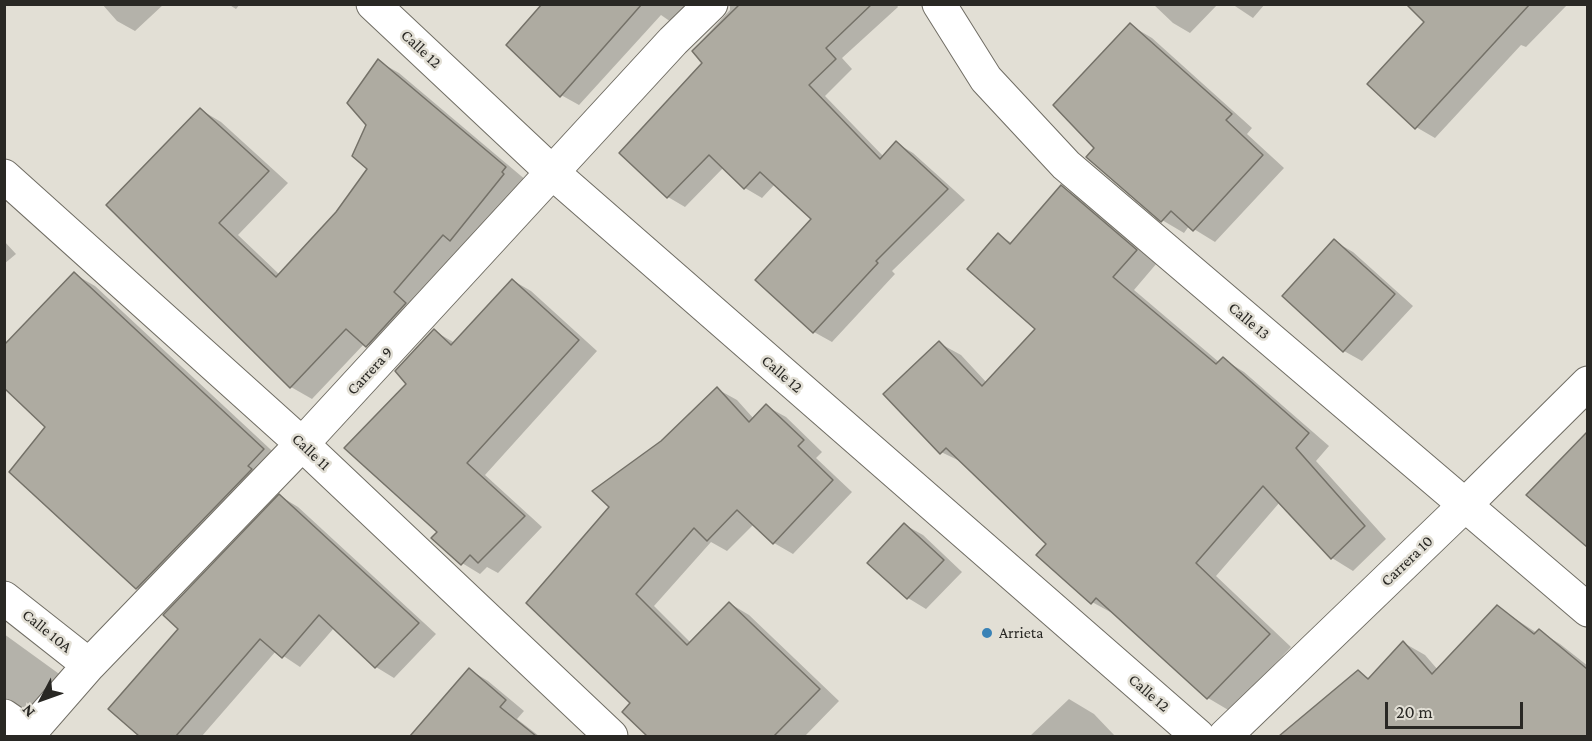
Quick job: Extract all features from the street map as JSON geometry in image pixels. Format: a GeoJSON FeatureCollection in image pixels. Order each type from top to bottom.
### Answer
{"type":"FeatureCollection","features":[{"type":"Feature","properties":{"kind":"street","name":"Calle 12"},"geometry":{"type":"LineString","coordinates":[[373,4],[552,173],[1198,736]]}},
{"type":"Feature","properties":{"kind":"street","name":"Carrera 9"},"geometry":{"type":"LineString","coordinates":[[23,731],[302,444],[673,41],[711,4]]}},
{"type":"Feature","properties":{"kind":"street","name":"Calle 13"},"geometry":{"type":"LineString","coordinates":[[939,4],[986,79],[1066,165],[1587,610]]}},
{"type":"Feature","properties":{"kind":"street","name":"Calle 11"},"geometry":{"type":"LineString","coordinates":[[4,176],[302,444],[611,736]]}},
{"type":"Feature","properties":{"kind":"street","name":"Carrera 10"},"geometry":{"type":"LineString","coordinates":[[1225,736],[1465,505],[1587,383]]}},
{"type":"Feature","properties":{"kind":"street","name":"Calle 10A"},"geometry":{"type":"LineString","coordinates":[[4,598],[89,665]]}},
{"type":"Feature","properties":{"kind":"building"},"geometry":{"type":"Polygon","coordinates":[[[542,4],[642,4],[560,97],[506,45],[542,4]]]}},
{"type":"Feature","properties":{"kind":"building"},"geometry":{"type":"Polygon","coordinates":[[[740,4],[872,4],[826,48],[836,59],[809,85],[880,159],[896,141],[948,189],[876,261],[878,263],[813,333],[755,280],[811,219],[760,172],[744,189],[709,155],[667,198],[619,153],[702,63],[692,51],[740,4]]]}},
{"type":"Feature","properties":{"kind":"building"},"geometry":{"type":"Polygon","coordinates":[[[1406,4],[1530,4],[1415,129],[1367,84],[1424,22],[1406,4]]]}},
{"type":"Feature","properties":{"kind":"building"},"geometry":{"type":"Polygon","coordinates":[[[1130,23],[1232,114],[1226,120],[1263,155],[1193,231],[1171,211],[1161,222],[1086,157],[1094,148],[1053,105],[1130,23]]]}},
{"type":"Feature","properties":{"kind":"building"},"geometry":{"type":"Polygon","coordinates":[[[378,59],[506,167],[502,172],[504,174],[450,241],[443,235],[394,292],[406,303],[366,347],[346,329],[290,388],[106,205],[200,108],[269,171],[219,223],[276,277],[336,212],[367,169],[352,156],[366,125],[347,103],[378,59]]]}},
{"type":"Feature","properties":{"kind":"building"},"geometry":{"type":"Polygon","coordinates":[[[1061,185],[1137,250],[1113,277],[1216,364],[1223,357],[1309,433],[1296,448],[1365,526],[1331,559],[1263,486],[1196,563],[1270,634],[1207,699],[1096,598],[1091,604],[1036,555],[1046,544],[946,448],[940,454],[883,394],[939,341],[982,386],[1035,329],[967,269],[998,233],[1010,244],[1061,185]]]}},
{"type":"Feature","properties":{"kind":"building"},"geometry":{"type":"Polygon","coordinates":[[[1334,239],[1395,294],[1343,352],[1282,296],[1334,239]]]}},
{"type":"Feature","properties":{"kind":"building"},"geometry":{"type":"Polygon","coordinates":[[[74,272],[264,449],[248,466],[252,469],[136,589],[9,472],[45,427],[4,388],[4,345],[74,272]]]}},
{"type":"Feature","properties":{"kind":"building"},"geometry":{"type":"Polygon","coordinates":[[[512,279],[579,340],[467,463],[525,516],[478,563],[470,555],[461,565],[431,538],[437,532],[344,448],[406,384],[395,371],[434,329],[451,345],[512,279]]]}},
{"type":"Feature","properties":{"kind":"building"},"geometry":{"type":"Polygon","coordinates":[[[717,387],[749,422],[766,404],[804,440],[798,446],[833,480],[773,544],[737,510],[707,541],[694,528],[636,594],[687,645],[729,602],[820,689],[774,736],[647,736],[622,712],[630,703],[526,603],[609,507],[592,491],[661,441],[717,387]]]}},
{"type":"Feature","properties":{"kind":"building"},"geometry":{"type":"Polygon","coordinates":[[[1587,432],[1587,547],[1526,495],[1587,432]]]}},
{"type":"Feature","properties":{"kind":"building"},"geometry":{"type":"Polygon","coordinates":[[[279,494],[419,623],[375,668],[319,615],[282,658],[260,639],[176,736],[139,736],[108,709],[178,629],[163,615],[279,494]]]}},
{"type":"Feature","properties":{"kind":"building"},"geometry":{"type":"Polygon","coordinates":[[[904,523],[944,560],[907,599],[867,563],[904,523]]]}},
{"type":"Feature","properties":{"kind":"building"},"geometry":{"type":"Polygon","coordinates":[[[1497,605],[1534,634],[1539,629],[1587,669],[1587,736],[1279,736],[1358,670],[1368,679],[1403,641],[1432,674],[1497,605]]]}},
{"type":"Feature","properties":{"kind":"building"},"geometry":{"type":"Polygon","coordinates":[[[469,668],[506,700],[500,707],[536,736],[410,736],[469,668]]]}},
{"type":"Feature","properties":{"kind":"place","name":"Arrieta"},"geometry":{"type":"Point","coordinates":[987,633]}}]}
